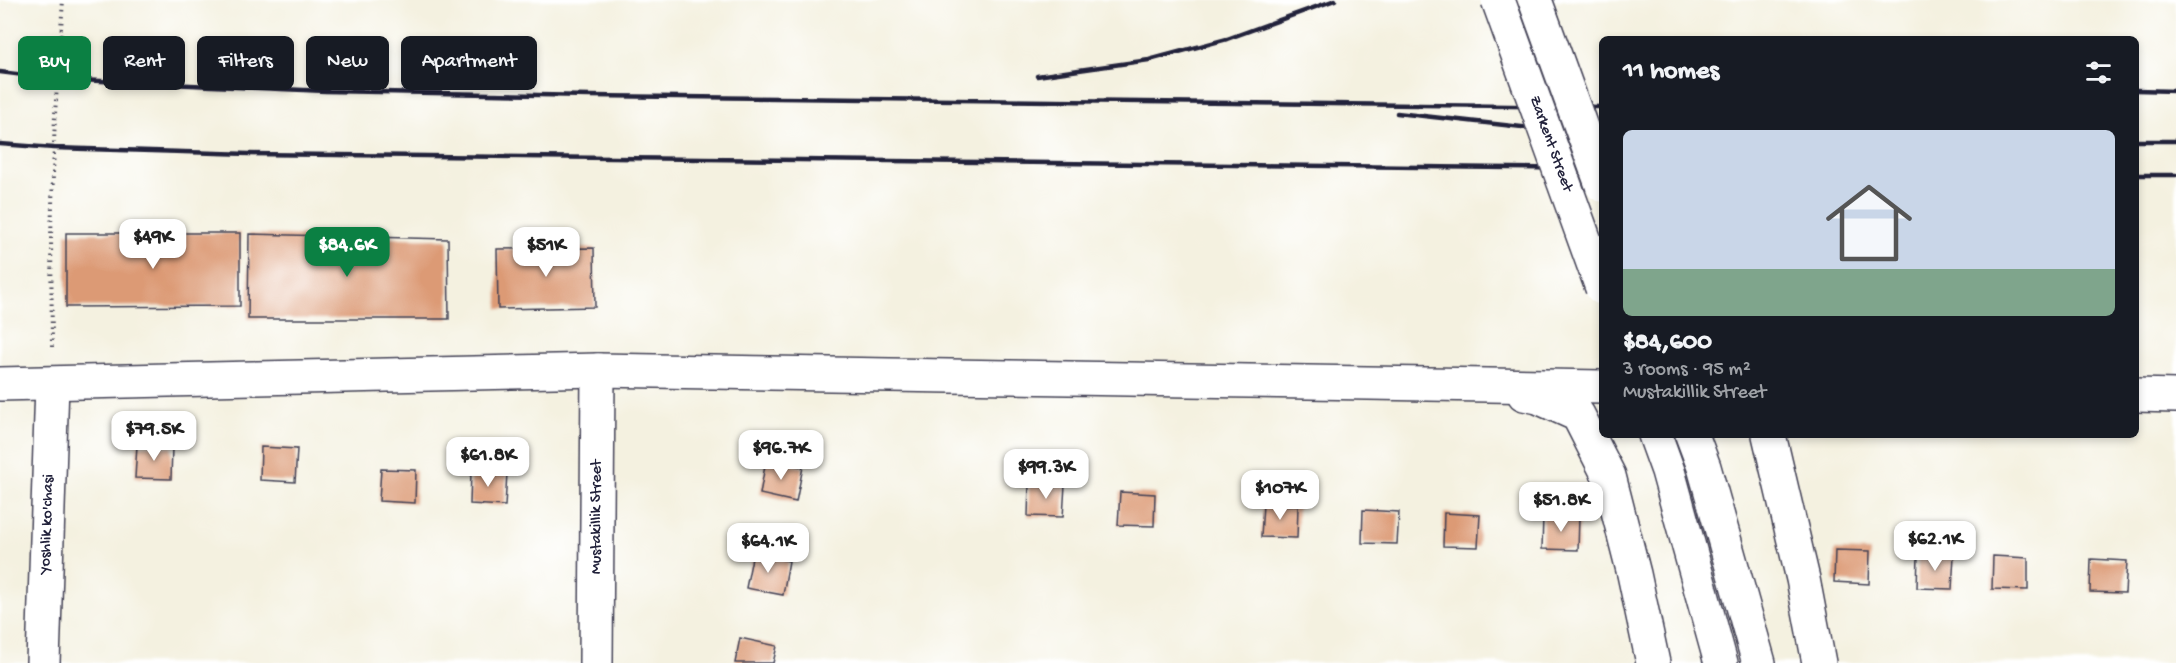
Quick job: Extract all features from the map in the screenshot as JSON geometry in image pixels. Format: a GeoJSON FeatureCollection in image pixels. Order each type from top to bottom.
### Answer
{"type":"FeatureCollection","features":[{"type":"Feature","properties":{"kind":"main road","name":"Zarkent Street"},"geometry":{"type":"LineString","coordinates":[[1498,0],[1599,280]]}},
{"type":"Feature","properties":{"kind":"main road"},"geometry":{"type":"LineString","coordinates":[[1535,0],[1599,177]]}},
{"type":"Feature","properties":{"kind":"main road"},"geometry":{"type":"LineString","coordinates":[[0,384],[598,370],[1599,387]]}},
{"type":"Feature","properties":{"kind":"main road","name":"Mustakillik Street"},"geometry":{"type":"LineString","coordinates":[[596,663],[598,370]]}},
{"type":"Feature","properties":{"kind":"main road","name":"Yoshlik ko'chasi"},"geometry":{"type":"LineString","coordinates":[[43,663],[52,384]]}},
{"type":"Feature","properties":{"kind":"main road"},"geometry":{"type":"LineString","coordinates":[[1484,385],[1538,397],[1578,415],[1609,476],[1634,574],[1653,663]]}},
{"type":"Feature","properties":{"kind":"main road"},"geometry":{"type":"LineString","coordinates":[[2139,395],[2176,396]]}},
{"type":"Feature","properties":{"kind":"main road"},"geometry":{"type":"LineString","coordinates":[[1656,438],[1668,471],[1721,663]]}},
{"type":"Feature","properties":{"kind":"main road"},"geometry":{"type":"LineString","coordinates":[[1693,438],[1704,467],[1759,663]]}},
{"type":"Feature","properties":{"kind":"main road"},"geometry":{"type":"LineString","coordinates":[[1770,438],[1803,579],[1818,663]]}},
{"type":"Feature","properties":{"kind":"path"},"geometry":{"type":"LineString","coordinates":[[52,384],[51,236],[54,114],[63,0]]}},
{"type":"Feature","properties":{"kind":"building"},"geometry":{"type":"Polygon","coordinates":[[[66,233],[240,233],[240,306],[66,307],[66,233]]]}},
{"type":"Feature","properties":{"kind":"building"},"geometry":{"type":"Polygon","coordinates":[[[249,234],[448,239],[449,319],[248,319],[249,234]]]}},
{"type":"Feature","properties":{"kind":"building"},"geometry":{"type":"Polygon","coordinates":[[[594,248],[595,307],[498,309],[497,249],[594,248]]]}},
{"type":"Feature","properties":{"kind":"building"},"geometry":{"type":"Polygon","coordinates":[[[137,445],[172,447],[171,479],[135,478],[137,445]]]}},
{"type":"Feature","properties":{"kind":"building"},"geometry":{"type":"Polygon","coordinates":[[[261,447],[297,449],[295,482],[260,480],[261,447]]]}},
{"type":"Feature","properties":{"kind":"building"},"geometry":{"type":"Polygon","coordinates":[[[766,460],[803,467],[796,502],[760,494],[766,460]]]}},
{"type":"Feature","properties":{"kind":"building"},"geometry":{"type":"Polygon","coordinates":[[[381,469],[416,470],[415,503],[379,501],[381,469]]]}},
{"type":"Feature","properties":{"kind":"building"},"geometry":{"type":"Polygon","coordinates":[[[471,471],[507,473],[505,506],[470,504],[471,471]]]}},
{"type":"Feature","properties":{"kind":"building"},"geometry":{"type":"Polygon","coordinates":[[[1029,483],[1065,485],[1063,517],[1028,516],[1029,483]]]}},
{"type":"Feature","properties":{"kind":"building"},"geometry":{"type":"Polygon","coordinates":[[[1120,492],[1155,494],[1154,526],[1118,525],[1120,492]]]}},
{"type":"Feature","properties":{"kind":"building"},"geometry":{"type":"Polygon","coordinates":[[[1263,504],[1298,506],[1297,538],[1261,537],[1263,504]]]}},
{"type":"Feature","properties":{"kind":"building"},"geometry":{"type":"Polygon","coordinates":[[[1363,510],[1399,512],[1397,544],[1362,543],[1363,510]]]}},
{"type":"Feature","properties":{"kind":"building"},"geometry":{"type":"Polygon","coordinates":[[[1444,513],[1480,515],[1478,547],[1443,546],[1444,513]]]}},
{"type":"Feature","properties":{"kind":"building"},"geometry":{"type":"Polygon","coordinates":[[[1543,516],[1579,517],[1578,550],[1542,549],[1543,516]]]}},
{"type":"Feature","properties":{"kind":"building"},"geometry":{"type":"Polygon","coordinates":[[[1835,550],[1870,551],[1869,584],[1834,582],[1835,550]]]}},
{"type":"Feature","properties":{"kind":"building"},"geometry":{"type":"Polygon","coordinates":[[[753,553],[789,561],[783,595],[746,588],[753,553]]]}},
{"type":"Feature","properties":{"kind":"building"},"geometry":{"type":"Polygon","coordinates":[[[1918,555],[1954,556],[1952,589],[1917,588],[1918,555]]]}},
{"type":"Feature","properties":{"kind":"building"},"geometry":{"type":"Polygon","coordinates":[[[1993,556],[2028,558],[2028,590],[1992,589],[1993,556]]]}},
{"type":"Feature","properties":{"kind":"building"},"geometry":{"type":"Polygon","coordinates":[[[2091,559],[2127,561],[2125,593],[2090,592],[2091,559]]]}},
{"type":"Feature","properties":{"kind":"building"},"geometry":{"type":"Polygon","coordinates":[[[740,638],[777,646],[773,663],[735,663],[740,638]]]}},
{"type":"Feature","properties":{"kind":"railway"},"geometry":{"type":"LineString","coordinates":[[1037,76],[1149,60],[1227,39],[1335,0]]}},
{"type":"Feature","properties":{"kind":"railway"},"geometry":{"type":"LineString","coordinates":[[0,72],[56,79],[326,91],[1599,107]]}},
{"type":"Feature","properties":{"kind":"railway"},"geometry":{"type":"LineString","coordinates":[[2139,90],[2176,91]]}},
{"type":"Feature","properties":{"kind":"railway"},"geometry":{"type":"LineString","coordinates":[[1397,113],[1599,136]]}},
{"type":"Feature","properties":{"kind":"railway"},"geometry":{"type":"LineString","coordinates":[[2139,141],[2176,141]]}},
{"type":"Feature","properties":{"kind":"railway"},"geometry":{"type":"LineString","coordinates":[[0,144],[54,148],[249,154],[1599,169]]}},
{"type":"Feature","properties":{"kind":"railway"},"geometry":{"type":"LineString","coordinates":[[2139,175],[2176,175]]}}]}
